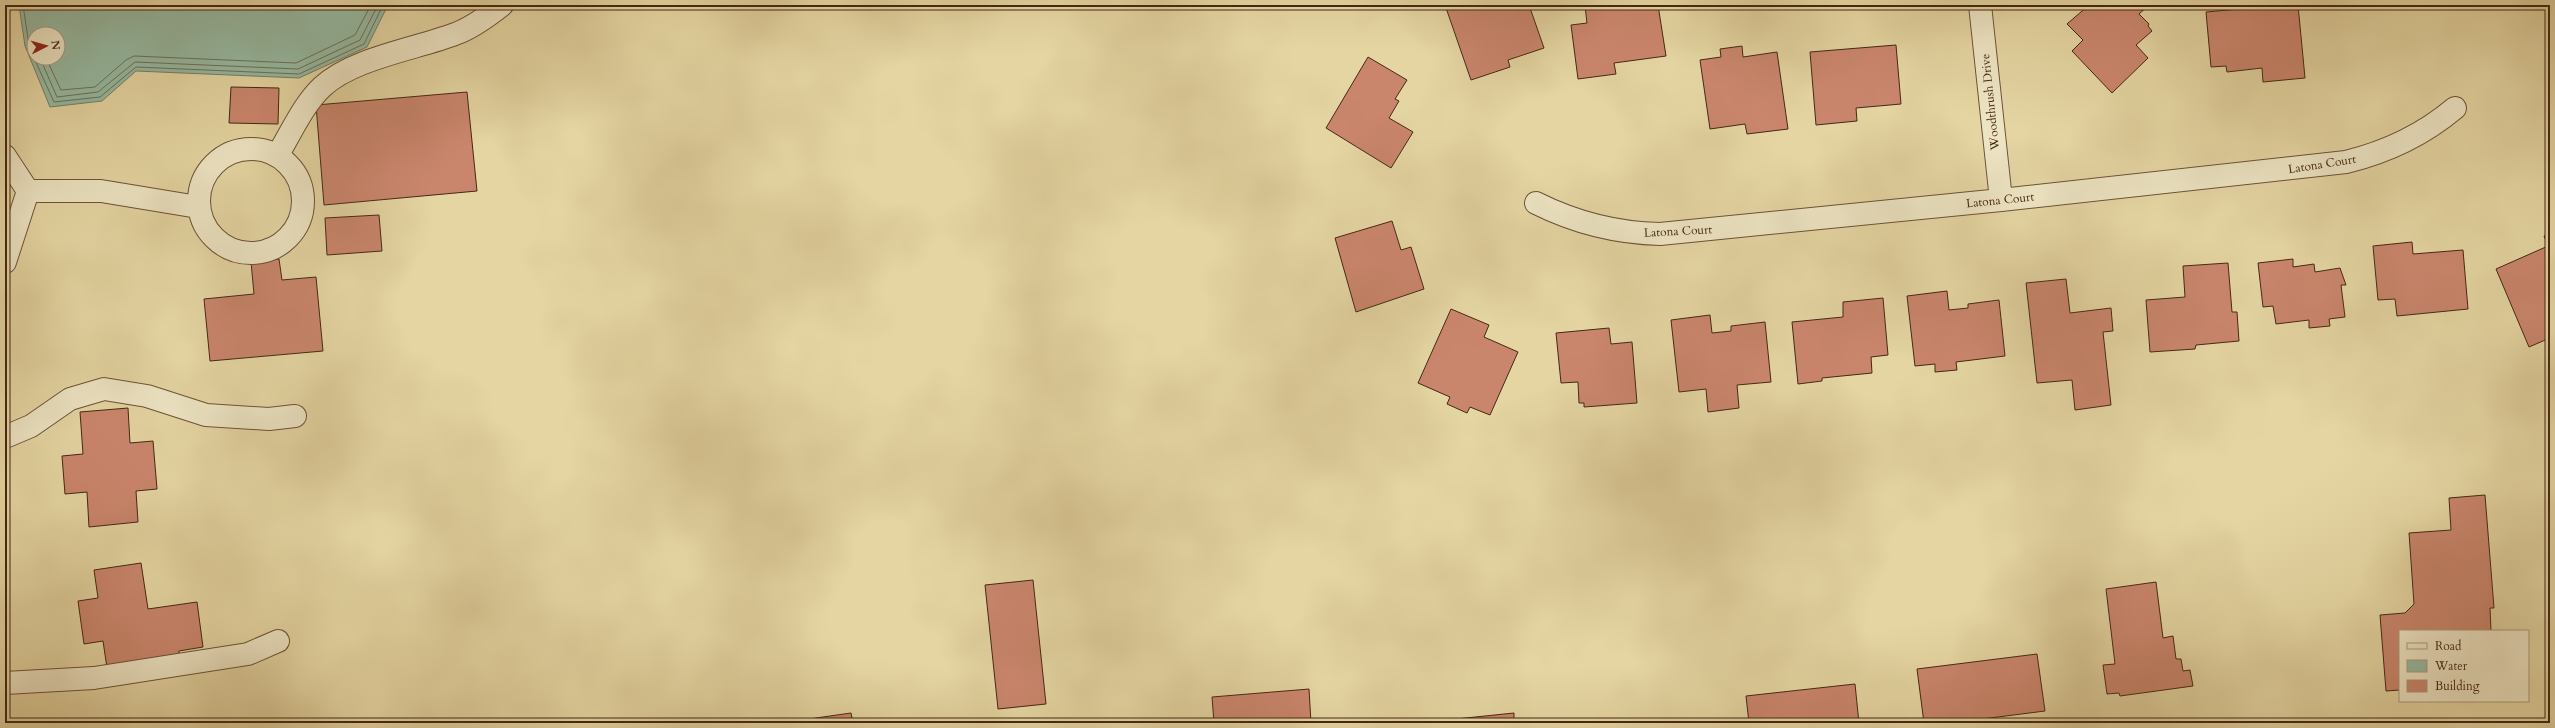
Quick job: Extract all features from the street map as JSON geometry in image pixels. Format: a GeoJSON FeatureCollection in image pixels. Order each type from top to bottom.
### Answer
{"type":"FeatureCollection","features":[{"type":"Feature","properties":{"kind":"street"},"geometry":{"type":"LineString","coordinates":[[278,156],[308,104],[322,87],[340,74],[383,56],[457,34],[489,15],[502,5]]}},
{"type":"Feature","properties":{"kind":"street","name":"Woodthrush Drive"},"geometry":{"type":"LineString","coordinates":[[1980,5],[2001,200]]}},
{"type":"Feature","properties":{"kind":"street","name":"Latona Court"},"geometry":{"type":"LineString","coordinates":[[1536,203],[1566,218],[1584,223],[1625,232],[1660,234],[2001,200],[2346,162],[2387,149],[2412,138],[2455,108]]}},
{"type":"Feature","properties":{"kind":"street"},"geometry":{"type":"LineString","coordinates":[[246,148],[273,153],[278,156],[294,170],[304,196],[300,223],[282,244],[257,254],[230,250],[208,232],[198,207],[203,180],[220,158],[246,148]]}},
{"type":"Feature","properties":{"kind":"street"},"geometry":{"type":"LineString","coordinates":[[5,156],[28,191]]}},
{"type":"Feature","properties":{"kind":"street"},"geometry":{"type":"LineString","coordinates":[[28,191],[101,191],[198,207]]}},
{"type":"Feature","properties":{"kind":"street"},"geometry":{"type":"LineString","coordinates":[[5,262],[28,191]]}},
{"type":"Feature","properties":{"kind":"street"},"geometry":{"type":"LineString","coordinates":[[5,437],[31,426],[70,399],[104,389],[147,396],[206,415],[269,419],[295,416]]}},
{"type":"Feature","properties":{"kind":"street"},"geometry":{"type":"LineString","coordinates":[[5,683],[101,677],[248,654],[278,641]]}},
{"type":"Feature","properties":{"kind":"water"},"geometry":{"type":"Polygon","coordinates":[[[19,5],[388,5],[367,47],[299,78],[136,71],[102,101],[50,107],[33,66],[66,66],[66,26],[26,26],[26,48],[19,5]]]}},
{"type":"Feature","properties":{"kind":"building"},"geometry":{"type":"Polygon","coordinates":[[[1445,5],[1529,5],[1544,48],[1508,60],[1510,67],[1471,80],[1445,5]]]}},
{"type":"Feature","properties":{"kind":"building"},"geometry":{"type":"Polygon","coordinates":[[[1658,5],[1666,56],[1614,63],[1616,74],[1578,79],[1571,25],[1587,23],[1585,6],[1658,5]]]}},
{"type":"Feature","properties":{"kind":"building"},"geometry":{"type":"Polygon","coordinates":[[[2089,5],[2149,5],[2139,14],[2149,24],[2148,26],[2152,31],[2136,45],[2148,58],[2112,93],[2072,51],[2083,40],[2067,24],[2089,5]]]}},
{"type":"Feature","properties":{"kind":"building"},"geometry":{"type":"Polygon","coordinates":[[[2298,5],[2305,78],[2263,82],[2262,68],[2227,72],[2226,66],[2211,67],[2206,12],[2298,5]]]}},
{"type":"Feature","properties":{"kind":"building"},"geometry":{"type":"Polygon","coordinates":[[[2542,5],[2550,5],[2550,16],[2542,5]]]}},
{"type":"Feature","properties":{"kind":"building"},"geometry":{"type":"Polygon","coordinates":[[[1896,45],[1901,104],[1856,108],[1857,121],[1816,125],[1810,52],[1896,45]]]}},
{"type":"Feature","properties":{"kind":"building"},"geometry":{"type":"Polygon","coordinates":[[[1742,46],[1743,57],[1777,52],[1788,129],[1747,134],[1745,124],[1710,129],[1700,60],[1721,57],[1720,49],[1742,46]]]}},
{"type":"Feature","properties":{"kind":"building"},"geometry":{"type":"Polygon","coordinates":[[[1368,57],[1407,80],[1395,99],[1399,101],[1389,118],[1413,132],[1391,168],[1326,128],[1368,57]]]}},
{"type":"Feature","properties":{"kind":"building"},"geometry":{"type":"Polygon","coordinates":[[[231,87],[279,88],[278,124],[229,123],[231,87]]]}},
{"type":"Feature","properties":{"kind":"building"},"geometry":{"type":"Polygon","coordinates":[[[467,92],[477,191],[324,205],[316,105],[467,92]]]}},
{"type":"Feature","properties":{"kind":"building"},"geometry":{"type":"Polygon","coordinates":[[[379,215],[382,251],[327,255],[325,218],[379,215]]]}},
{"type":"Feature","properties":{"kind":"building"},"geometry":{"type":"Polygon","coordinates":[[[1392,221],[1401,250],[1411,247],[1424,289],[1356,312],[1335,238],[1392,221]]]}},
{"type":"Feature","properties":{"kind":"building"},"geometry":{"type":"Polygon","coordinates":[[[2550,233],[2550,338],[2529,347],[2496,269],[2548,246],[2544,236],[2550,233]]]}},
{"type":"Feature","properties":{"kind":"building"},"geometry":{"type":"Polygon","coordinates":[[[2412,242],[2413,254],[2463,250],[2468,309],[2397,316],[2395,299],[2378,300],[2373,246],[2412,242]]]}},
{"type":"Feature","properties":{"kind":"building"},"geometry":{"type":"Polygon","coordinates":[[[279,259],[282,280],[316,277],[323,351],[210,361],[204,299],[254,294],[251,262],[279,259]]]}},
{"type":"Feature","properties":{"kind":"building"},"geometry":{"type":"Polygon","coordinates":[[[2293,259],[2293,267],[2314,264],[2315,272],[2340,268],[2346,285],[2341,285],[2345,317],[2329,319],[2330,326],[2309,328],[2309,320],[2276,324],[2273,306],[2263,307],[2258,263],[2293,259]]]}},
{"type":"Feature","properties":{"kind":"building"},"geometry":{"type":"Polygon","coordinates":[[[2228,263],[2232,312],[2237,312],[2239,341],[2196,345],[2195,349],[2150,352],[2146,300],[2185,297],[2183,266],[2228,263]]]}},
{"type":"Feature","properties":{"kind":"building"},"geometry":{"type":"Polygon","coordinates":[[[2066,279],[2070,313],[2111,308],[2113,331],[2103,332],[2111,405],[2075,410],[2072,380],[2037,383],[2026,283],[2066,279]]]}},
{"type":"Feature","properties":{"kind":"building"},"geometry":{"type":"Polygon","coordinates":[[[1947,291],[1949,310],[1968,308],[1968,304],[1999,300],[2005,356],[1956,362],[1957,370],[1935,372],[1935,364],[1915,366],[1907,296],[1947,291]]]}},
{"type":"Feature","properties":{"kind":"building"},"geometry":{"type":"Polygon","coordinates":[[[1883,298],[1888,355],[1871,357],[1872,373],[1822,378],[1822,381],[1798,384],[1792,322],[1843,317],[1843,302],[1883,298]]]}},
{"type":"Feature","properties":{"kind":"building"},"geometry":{"type":"Polygon","coordinates":[[[1451,309],[1489,325],[1484,337],[1518,352],[1490,415],[1470,407],[1467,413],[1447,404],[1450,397],[1418,383],[1451,309]]]}},
{"type":"Feature","properties":{"kind":"building"},"geometry":{"type":"Polygon","coordinates":[[[1710,315],[1712,333],[1731,331],[1731,326],[1765,322],[1771,382],[1737,385],[1739,408],[1708,412],[1706,389],[1679,392],[1671,320],[1710,315]]]}},
{"type":"Feature","properties":{"kind":"building"},"geometry":{"type":"Polygon","coordinates":[[[1609,328],[1611,344],[1632,342],[1637,403],[1584,407],[1584,403],[1579,403],[1578,382],[1561,383],[1556,333],[1609,328]]]}},
{"type":"Feature","properties":{"kind":"building"},"geometry":{"type":"Polygon","coordinates":[[[128,408],[130,443],[153,441],[157,489],[136,491],[138,522],[89,527],[87,492],[65,494],[62,456],[83,454],[80,412],[128,408]]]}},
{"type":"Feature","properties":{"kind":"building"},"geometry":{"type":"Polygon","coordinates":[[[2485,495],[2494,608],[2490,608],[2491,630],[2399,630],[2399,690],[2386,691],[2380,615],[2405,613],[2414,604],[2409,533],[2451,530],[2449,498],[2485,495]]]}},
{"type":"Feature","properties":{"kind":"building"},"geometry":{"type":"Polygon","coordinates":[[[141,563],[148,609],[197,602],[203,647],[179,651],[179,657],[107,668],[103,641],[84,644],[78,601],[98,598],[94,570],[141,563]]]}},
{"type":"Feature","properties":{"kind":"building"},"geometry":{"type":"Polygon","coordinates":[[[1033,580],[1046,704],[998,709],[985,585],[1033,580]]]}},
{"type":"Feature","properties":{"kind":"building"},"geometry":{"type":"Polygon","coordinates":[[[2156,582],[2163,638],[2173,636],[2176,659],[2181,659],[2183,671],[2190,670],[2193,686],[2120,696],[2119,693],[2107,694],[2103,665],[2115,664],[2106,589],[2156,582]]]}},
{"type":"Feature","properties":{"kind":"building"},"geometry":{"type":"Polygon","coordinates":[[[2037,654],[2045,711],[1951,723],[1924,723],[1917,669],[2037,654]]]}},
{"type":"Feature","properties":{"kind":"building"},"geometry":{"type":"Polygon","coordinates":[[[1855,684],[1859,723],[1749,723],[1746,696],[1855,684]]]}},
{"type":"Feature","properties":{"kind":"building"},"geometry":{"type":"Polygon","coordinates":[[[1309,689],[1311,723],[1214,723],[1212,697],[1309,689]]]}},
{"type":"Feature","properties":{"kind":"building"},"geometry":{"type":"Polygon","coordinates":[[[851,713],[853,723],[802,723],[802,720],[851,713]]]}},
{"type":"Feature","properties":{"kind":"building"},"geometry":{"type":"Polygon","coordinates":[[[1514,713],[1514,723],[1456,723],[1456,719],[1514,713]]]}}]}
